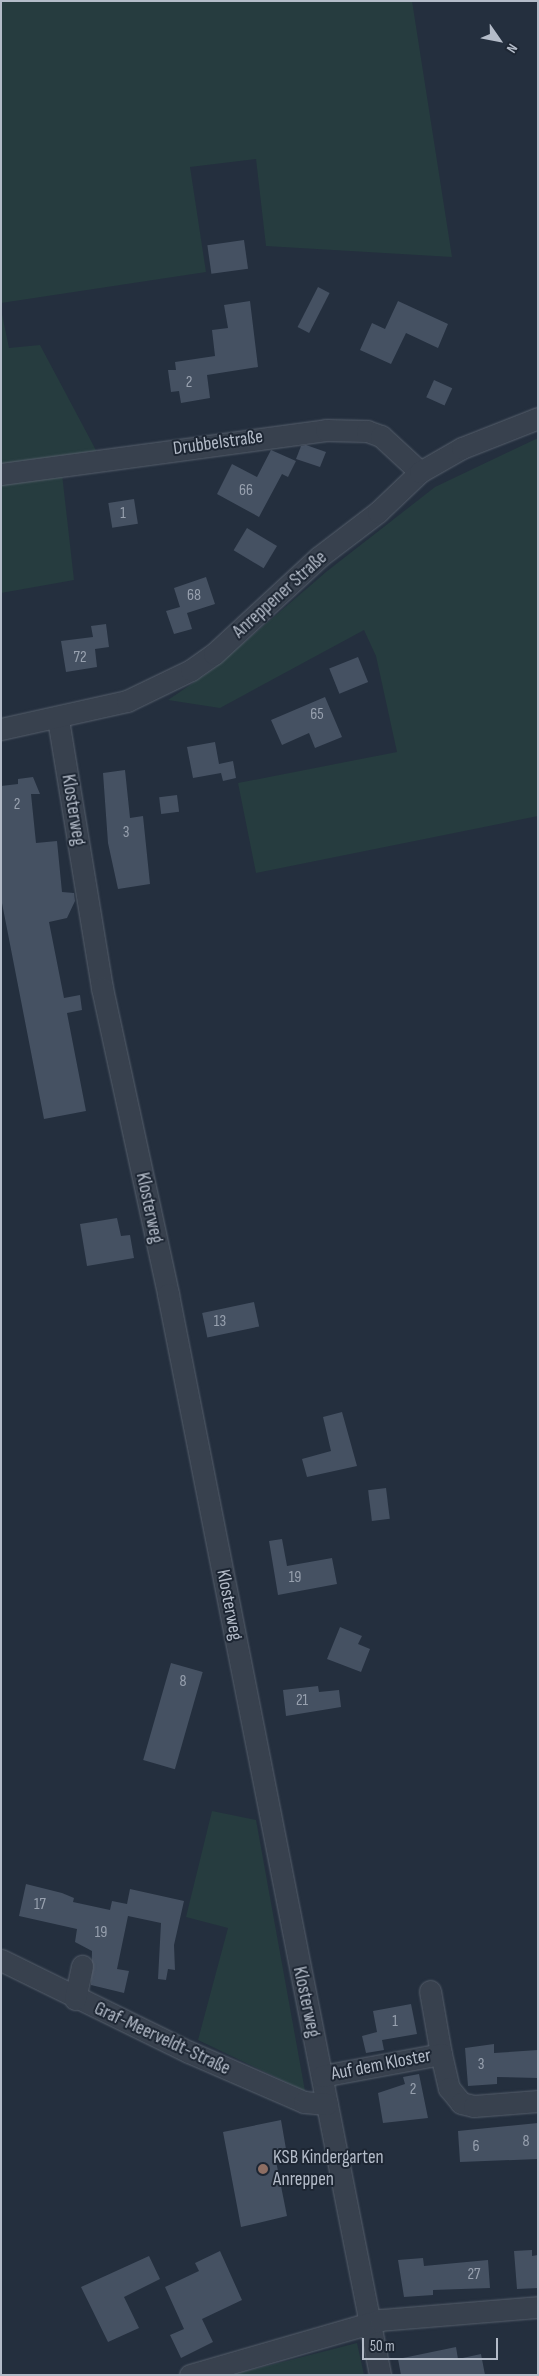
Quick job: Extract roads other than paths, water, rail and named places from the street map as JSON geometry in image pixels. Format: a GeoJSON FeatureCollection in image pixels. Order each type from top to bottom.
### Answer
{"type":"FeatureCollection","features":[{"type":"Feature","properties":{"kind":"street","name":"Anreppener Straße"},"geometry":{"type":"LineString","coordinates":[[1,729],[58,719],[127,701],[199,665],[420,472],[462,448],[538,418]]}},
{"type":"Feature","properties":{"kind":"street","name":"Drubbelstraße"},"geometry":{"type":"LineString","coordinates":[[1,474],[326,430],[367,431],[381,436],[420,472]]}},
{"type":"Feature","properties":{"kind":"street","name":"Klosterweg"},"geometry":{"type":"LineString","coordinates":[[58,719],[102,988],[168,1294],[380,2375]]}},
{"type":"Feature","properties":{"kind":"street","name":"Graf-Meerveldt-Straße"},"geometry":{"type":"LineString","coordinates":[[1,1960],[75,1999],[304,2102],[327,2104]]}},
{"type":"Feature","properties":{"kind":"street"},"geometry":{"type":"LineString","coordinates":[[75,1999],[82,1966]]}},
{"type":"Feature","properties":{"kind":"street","name":"Auf dem Kloster"},"geometry":{"type":"LineString","coordinates":[[430,1990],[449,2088],[462,2103],[474,2106],[538,2101]]}},
{"type":"Feature","properties":{"kind":"street","name":"Auf dem Kloster"},"geometry":{"type":"LineString","coordinates":[[322,2076],[441,2054]]}},
{"type":"Feature","properties":{"kind":"street"},"geometry":{"type":"LineString","coordinates":[[190,2375],[380,2320],[538,2307]]}},
{"type":"Feature","properties":{"kind":"place","name":"KSB Kindergarten Anreppen"},"geometry":{"type":"Point","coordinates":[263,2169]}}]}
